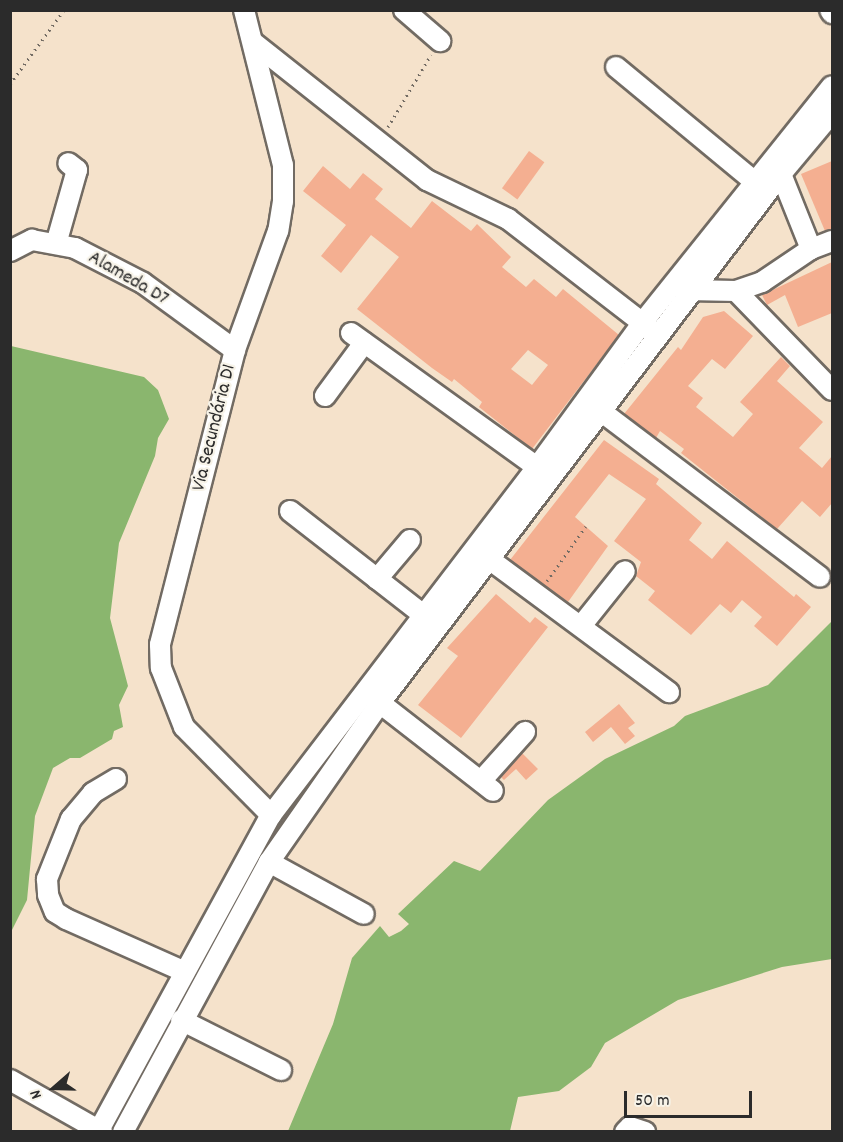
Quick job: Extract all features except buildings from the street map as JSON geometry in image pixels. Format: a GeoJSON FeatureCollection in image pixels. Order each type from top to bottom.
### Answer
{"type":"FeatureCollection","features":[{"type":"Feature","properties":{"kind":"street","name":"Via Secundária D1"},"geometry":{"type":"LineString","coordinates":[[244,10],[283,165],[283,201],[278,231],[235,350],[160,645],[162,668],[184,727],[270,815]]}},
{"type":"Feature","properties":{"kind":"street"},"geometry":{"type":"LineString","coordinates":[[404,10],[440,41]]}},
{"type":"Feature","properties":{"kind":"street"},"geometry":{"type":"LineString","coordinates":[[254,43],[428,180],[508,219],[660,336]]}},
{"type":"Feature","properties":{"kind":"street"},"geometry":{"type":"LineString","coordinates":[[616,67],[754,182]]}},
{"type":"Feature","properties":{"kind":"street"},"geometry":{"type":"LineString","coordinates":[[10,1080],[100,1131],[270,815],[425,616],[643,322],[832,86]]}},
{"type":"Feature","properties":{"kind":"street"},"geometry":{"type":"LineString","coordinates":[[123,1131],[181,1020],[269,862],[380,703],[489,559],[608,417],[660,336],[782,174],[832,113]]}},
{"type":"Feature","properties":{"kind":"street"},"geometry":{"type":"LineString","coordinates":[[56,244],[76,170],[68,163]]}},
{"type":"Feature","properties":{"kind":"street"},"geometry":{"type":"LineString","coordinates":[[782,174],[811,249]]}},
{"type":"Feature","properties":{"kind":"street","name":"Alameda D7"},"geometry":{"type":"LineString","coordinates":[[10,251],[32,240],[75,248],[143,283],[235,350]]}},
{"type":"Feature","properties":{"kind":"street"},"geometry":{"type":"LineString","coordinates":[[672,287],[695,291],[736,291],[762,282],[811,249],[832,241]]}},
{"type":"Feature","properties":{"kind":"street"},"geometry":{"type":"LineString","coordinates":[[736,291],[832,390]]}},
{"type":"Feature","properties":{"kind":"street"},"geometry":{"type":"LineString","coordinates":[[326,396],[358,338],[537,467]]}},
{"type":"Feature","properties":{"kind":"street"},"geometry":{"type":"LineString","coordinates":[[608,417],[820,577]]}},
{"type":"Feature","properties":{"kind":"street"},"geometry":{"type":"LineString","coordinates":[[290,511],[425,616]]}},
{"type":"Feature","properties":{"kind":"street"},"geometry":{"type":"LineString","coordinates":[[378,579],[410,540]]}},
{"type":"Feature","properties":{"kind":"street"},"geometry":{"type":"LineString","coordinates":[[489,559],[669,692]]}},
{"type":"Feature","properties":{"kind":"street"},"geometry":{"type":"LineString","coordinates":[[581,626],[625,571]]}},
{"type":"Feature","properties":{"kind":"street"},"geometry":{"type":"LineString","coordinates":[[380,703],[487,786],[525,732]]}},
{"type":"Feature","properties":{"kind":"street"},"geometry":{"type":"LineString","coordinates":[[116,780],[93,792],[71,819],[47,879],[48,895],[55,912],[66,919],[185,972]]}},
{"type":"Feature","properties":{"kind":"street"},"geometry":{"type":"LineString","coordinates":[[269,862],[364,914]]}},
{"type":"Feature","properties":{"kind":"street"},"geometry":{"type":"LineString","coordinates":[[181,1020],[281,1070]]}},
{"type":"Feature","properties":{"kind":"street"},"geometry":{"type":"LineString","coordinates":[[625,1131],[630,1127],[645,1131]]}},
{"type":"Feature","properties":{"kind":"path"},"geometry":{"type":"LineString","coordinates":[[10,84],[63,10]]}},
{"type":"Feature","properties":{"kind":"path"},"geometry":{"type":"LineString","coordinates":[[379,141],[440,41]]}},
{"type":"Feature","properties":{"kind":"path"},"geometry":{"type":"LineString","coordinates":[[537,595],[586,526]]}},
{"type":"Feature","properties":{"kind":"green space"},"geometry":{"type":"Polygon","coordinates":[[[11,346],[144,377],[158,390],[169,419],[158,438],[155,456],[119,543],[110,618],[128,686],[119,705],[123,727],[114,731],[112,739],[80,758],[70,758],[53,768],[35,816],[27,900],[11,932],[11,346]]]}},
{"type":"Feature","properties":{"kind":"green space"},"geometry":{"type":"Polygon","coordinates":[[[832,621],[832,959],[782,967],[678,1000],[605,1043],[591,1067],[559,1091],[518,1097],[510,1131],[288,1131],[333,1024],[352,958],[380,926],[389,937],[401,931],[409,924],[398,914],[454,861],[480,871],[548,800],[605,759],[674,726],[685,716],[768,685],[832,621]]]}}]}
